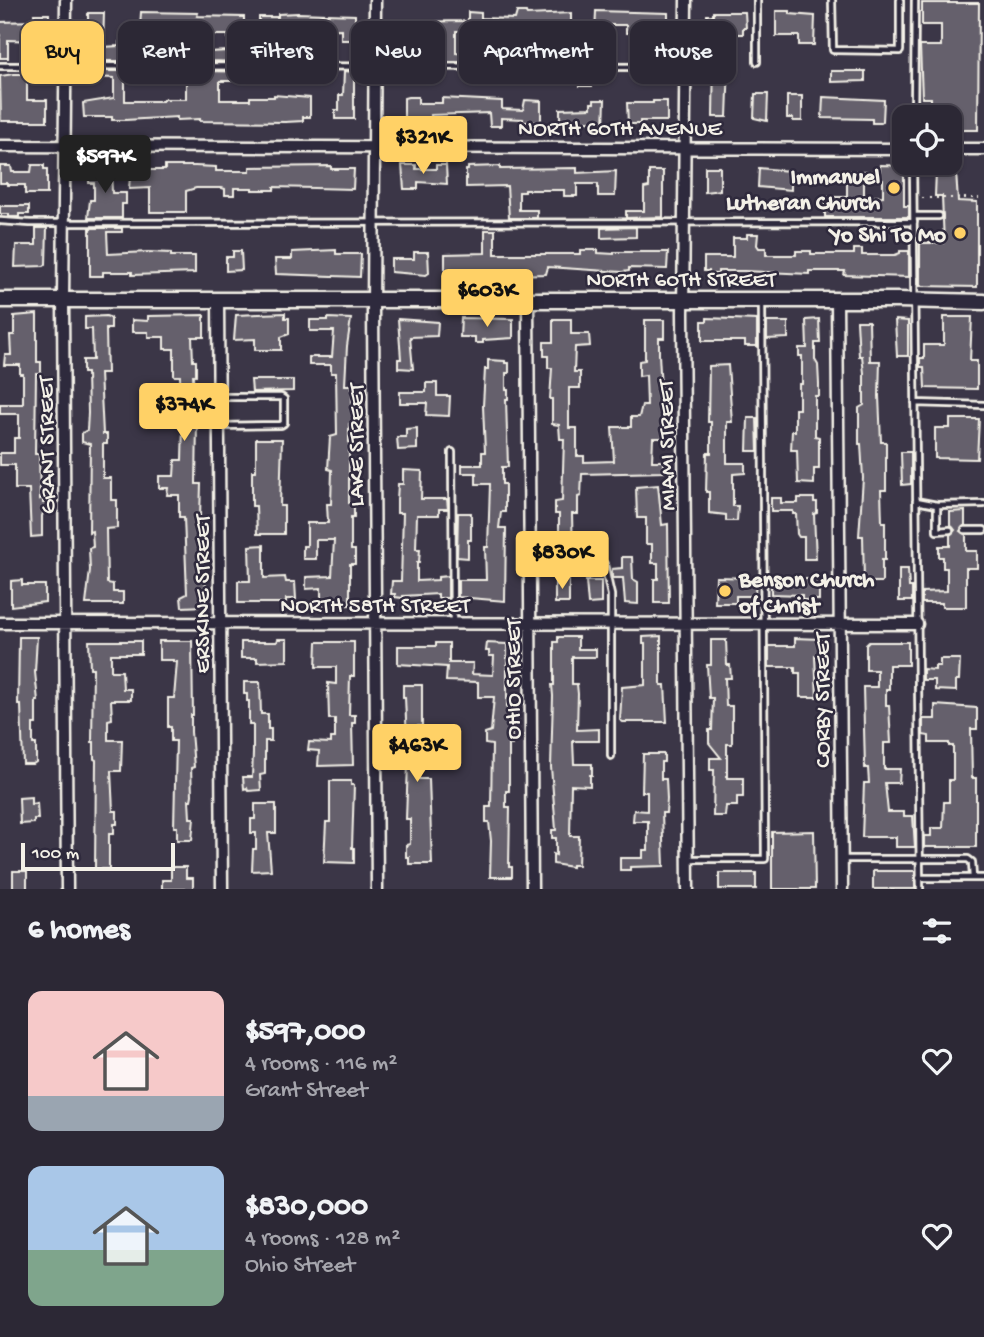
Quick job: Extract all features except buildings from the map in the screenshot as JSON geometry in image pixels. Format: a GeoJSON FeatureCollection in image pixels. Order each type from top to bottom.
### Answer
{"type":"FeatureCollection","features":[{"type":"Feature","properties":{"kind":"street","name":"GRANT STREET"},"geometry":{"type":"LineString","coordinates":[[66,0],[66,21]]}},
{"type":"Feature","properties":{"kind":"street","name":"LAKE STREET"},"geometry":{"type":"LineString","coordinates":[[375,0],[375,21]]}},
{"type":"Feature","properties":{"kind":"street","name":"MIAMI STREET"},"geometry":{"type":"LineString","coordinates":[[686,0],[686,21]]}},
{"type":"Feature","properties":{"kind":"street","name":"GRANT STREET"},"geometry":{"type":"LineString","coordinates":[[65,84],[63,300],[67,889]]}},
{"type":"Feature","properties":{"kind":"street","name":"LAKE STREET"},"geometry":{"type":"LineString","coordinates":[[375,84],[373,299],[377,889]]}},
{"type":"Feature","properties":{"kind":"street","name":"MIAMI STREET"},"geometry":{"type":"LineString","coordinates":[[686,84],[684,300],[688,889]]}},
{"type":"Feature","properties":{"kind":"street","name":"NORTH 60TH AVENUE"},"geometry":{"type":"LineString","coordinates":[[0,146],[685,146],[892,149]]}},
{"type":"Feature","properties":{"kind":"street"},"geometry":{"type":"LineString","coordinates":[[962,149],[984,149]]}},
{"type":"Feature","properties":{"kind":"street","name":"NORTH 60TH STREET"},"geometry":{"type":"LineString","coordinates":[[0,300],[984,302]]}},
{"type":"Feature","properties":{"kind":"street","name":"ERSKINE STREET"},"geometry":{"type":"LineString","coordinates":[[218,300],[222,889]]}},
{"type":"Feature","properties":{"kind":"street","name":"OHIO STREET"},"geometry":{"type":"LineString","coordinates":[[528,300],[532,889]]}},
{"type":"Feature","properties":{"kind":"street","name":"CORBY STREET"},"geometry":{"type":"LineString","coordinates":[[837,300],[842,889]]}},
{"type":"Feature","properties":{"kind":"street","name":"NORTH 58TH STREET"},"geometry":{"type":"LineString","coordinates":[[0,624],[917,624]]}},
{"type":"Feature","properties":{"kind":"lane"},"geometry":{"type":"LineString","coordinates":[[757,0],[757,62]]}},
{"type":"Feature","properties":{"kind":"lane"},"geometry":{"type":"LineString","coordinates":[[832,0],[833,50],[900,51],[900,0]]}},
{"type":"Feature","properties":{"kind":"lane"},"geometry":{"type":"LineString","coordinates":[[914,105],[915,0]]}},
{"type":"Feature","properties":{"kind":"lane"},"geometry":{"type":"LineString","coordinates":[[0,66],[21,66]]}},
{"type":"Feature","properties":{"kind":"lane"},"geometry":{"type":"LineString","coordinates":[[104,66],[351,67]]}},
{"type":"Feature","properties":{"kind":"lane"},"geometry":{"type":"LineString","coordinates":[[445,67],[630,67]]}},
{"type":"Feature","properties":{"kind":"lane"},"geometry":{"type":"LineString","coordinates":[[913,175],[919,889]]}},
{"type":"Feature","properties":{"kind":"lane"},"geometry":{"type":"LineString","coordinates":[[0,221],[684,223],[914,219],[939,216]]}},
{"type":"Feature","properties":{"kind":"lane"},"geometry":{"type":"LineString","coordinates":[[688,859],[765,859],[762,300]]}},
{"type":"Feature","properties":{"kind":"lane"},"geometry":{"type":"LineString","coordinates":[[219,397],[284,399],[284,422],[281,425],[219,426]]}},
{"type":"Feature","properties":{"kind":"lane"},"geometry":{"type":"LineString","coordinates":[[915,402],[984,405]]}},
{"type":"Feature","properties":{"kind":"lane"},"geometry":{"type":"LineString","coordinates":[[452,452],[453,623]]}},
{"type":"Feature","properties":{"kind":"lane"},"geometry":{"type":"LineString","coordinates":[[916,501],[937,505],[984,504]]}},
{"type":"Feature","properties":{"kind":"lane"},"geometry":{"type":"LineString","coordinates":[[937,505],[937,531],[950,530]]}},
{"type":"Feature","properties":{"kind":"lane"},"geometry":{"type":"LineString","coordinates":[[965,530],[984,530]]}},
{"type":"Feature","properties":{"kind":"lane"},"geometry":{"type":"LineString","coordinates":[[604,564],[611,595],[611,756]]}},
{"type":"Feature","properties":{"kind":"lane"},"geometry":{"type":"LineString","coordinates":[[842,859],[968,859],[972,862],[972,878]]}},
{"type":"Feature","properties":{"kind":"lane"},"geometry":{"type":"LineString","coordinates":[[919,878],[984,878]]}},
{"type":"Feature","properties":{"kind":"path"},"geometry":{"type":"LineString","coordinates":[[928,198],[979,198]]}},
{"type":"Feature","properties":{"kind":"place","name":"Immanuel Lutheran Church"},"geometry":{"type":"Point","coordinates":[894,188]}},
{"type":"Feature","properties":{"kind":"place","name":"Yo Shi To Mo"},"geometry":{"type":"Point","coordinates":[960,233]}},
{"type":"Feature","properties":{"kind":"place","name":"Benson Church of Christ"},"geometry":{"type":"Point","coordinates":[725,591]}}]}
